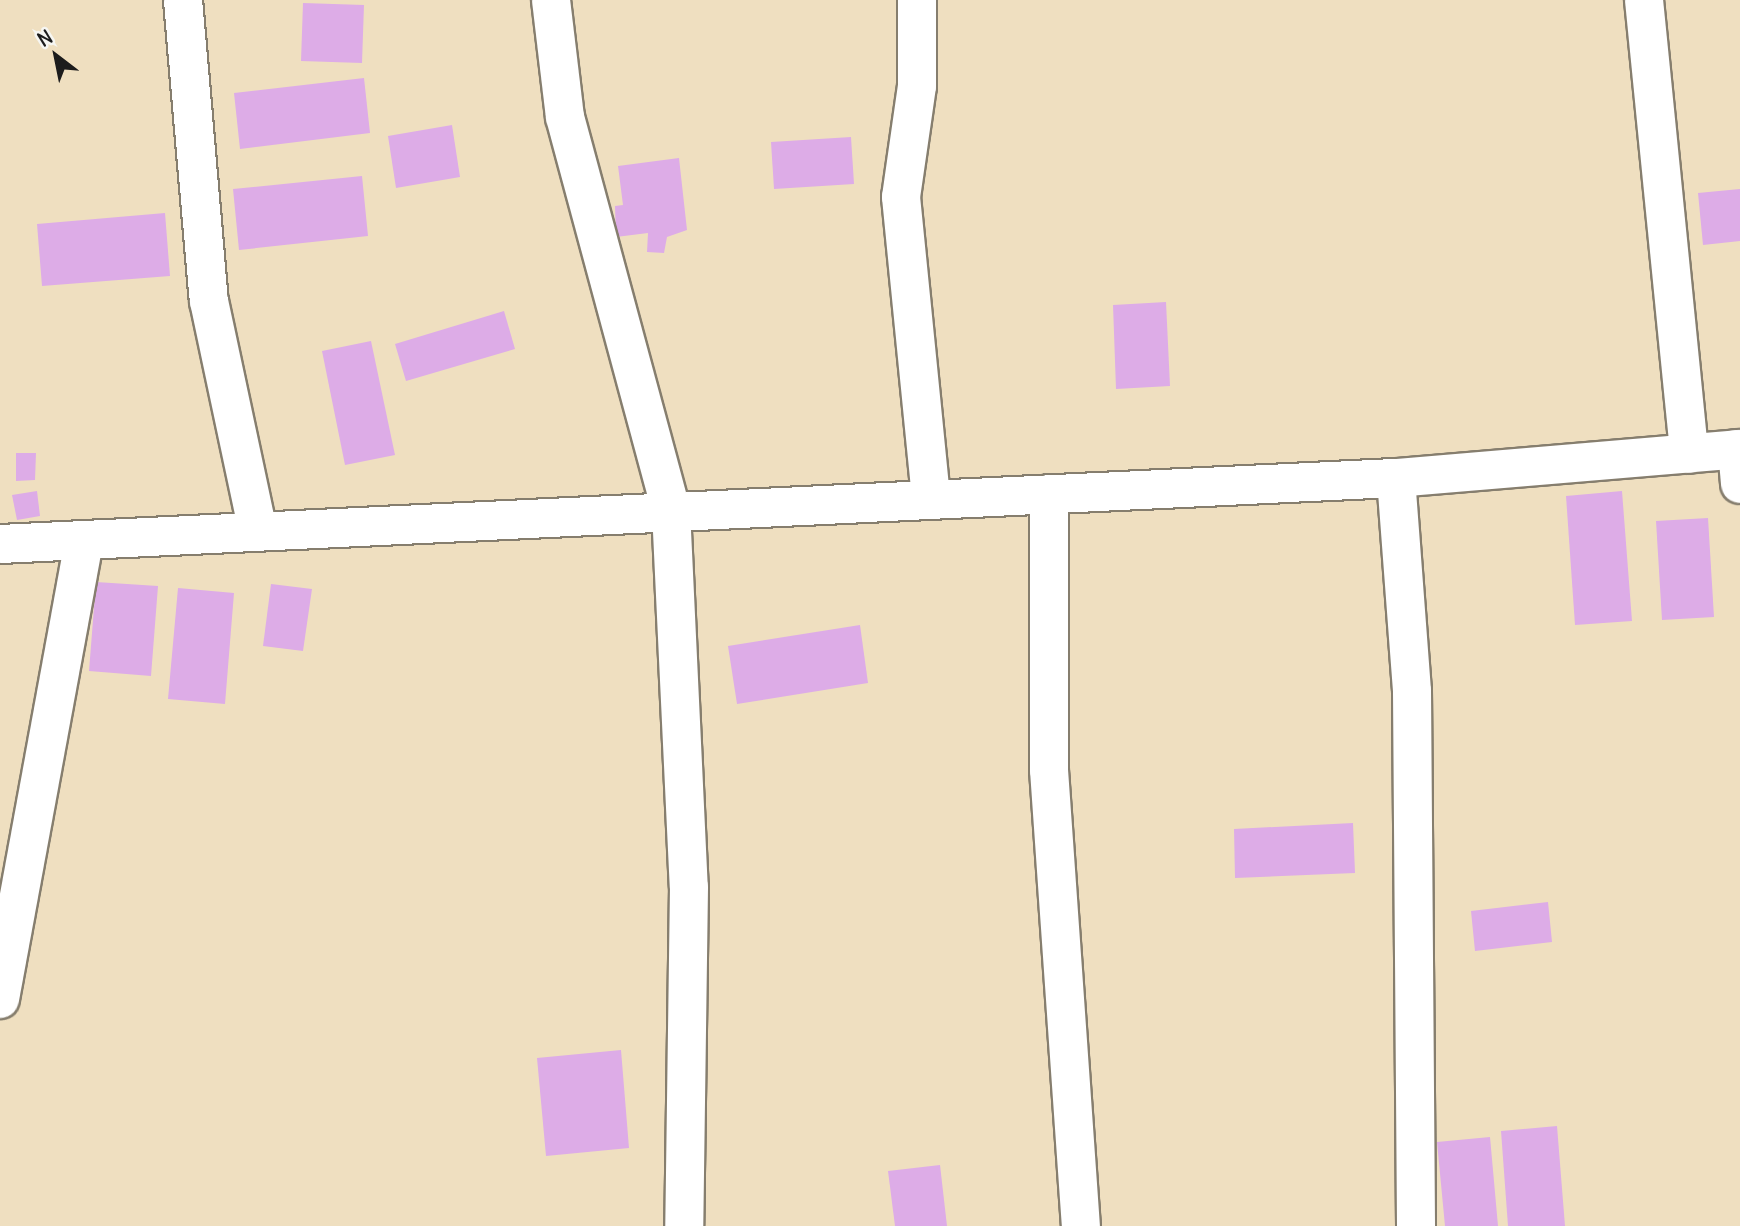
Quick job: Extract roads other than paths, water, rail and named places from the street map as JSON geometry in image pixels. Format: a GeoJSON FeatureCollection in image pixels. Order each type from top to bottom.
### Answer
{"type":"FeatureCollection","features":[{"type":"Feature","properties":{"kind":"street"},"geometry":{"type":"LineString","coordinates":[[183,0],[209,301],[257,527]]}},
{"type":"Feature","properties":{"kind":"street"},"geometry":{"type":"LineString","coordinates":[[551,0],[565,117],[671,510],[689,887],[684,1226]]}},
{"type":"Feature","properties":{"kind":"street"},"geometry":{"type":"LineString","coordinates":[[917,0],[917,86],[901,197],[930,499]]}},
{"type":"Feature","properties":{"kind":"street"},"geometry":{"type":"LineString","coordinates":[[1644,0],[1689,454]]}},
{"type":"Feature","properties":{"kind":"street"},"geometry":{"type":"LineString","coordinates":[[0,544],[84,541],[257,527],[1396,478],[1689,454],[1739,461]]}},
{"type":"Feature","properties":{"kind":"street"},"geometry":{"type":"LineString","coordinates":[[1396,478],[1412,691],[1416,1226]]}},
{"type":"Feature","properties":{"kind":"street"},"geometry":{"type":"LineString","coordinates":[[1049,494],[1049,770],[1081,1226]]}},
{"type":"Feature","properties":{"kind":"street"},"geometry":{"type":"LineString","coordinates":[[0,999],[84,541]]}}]}
